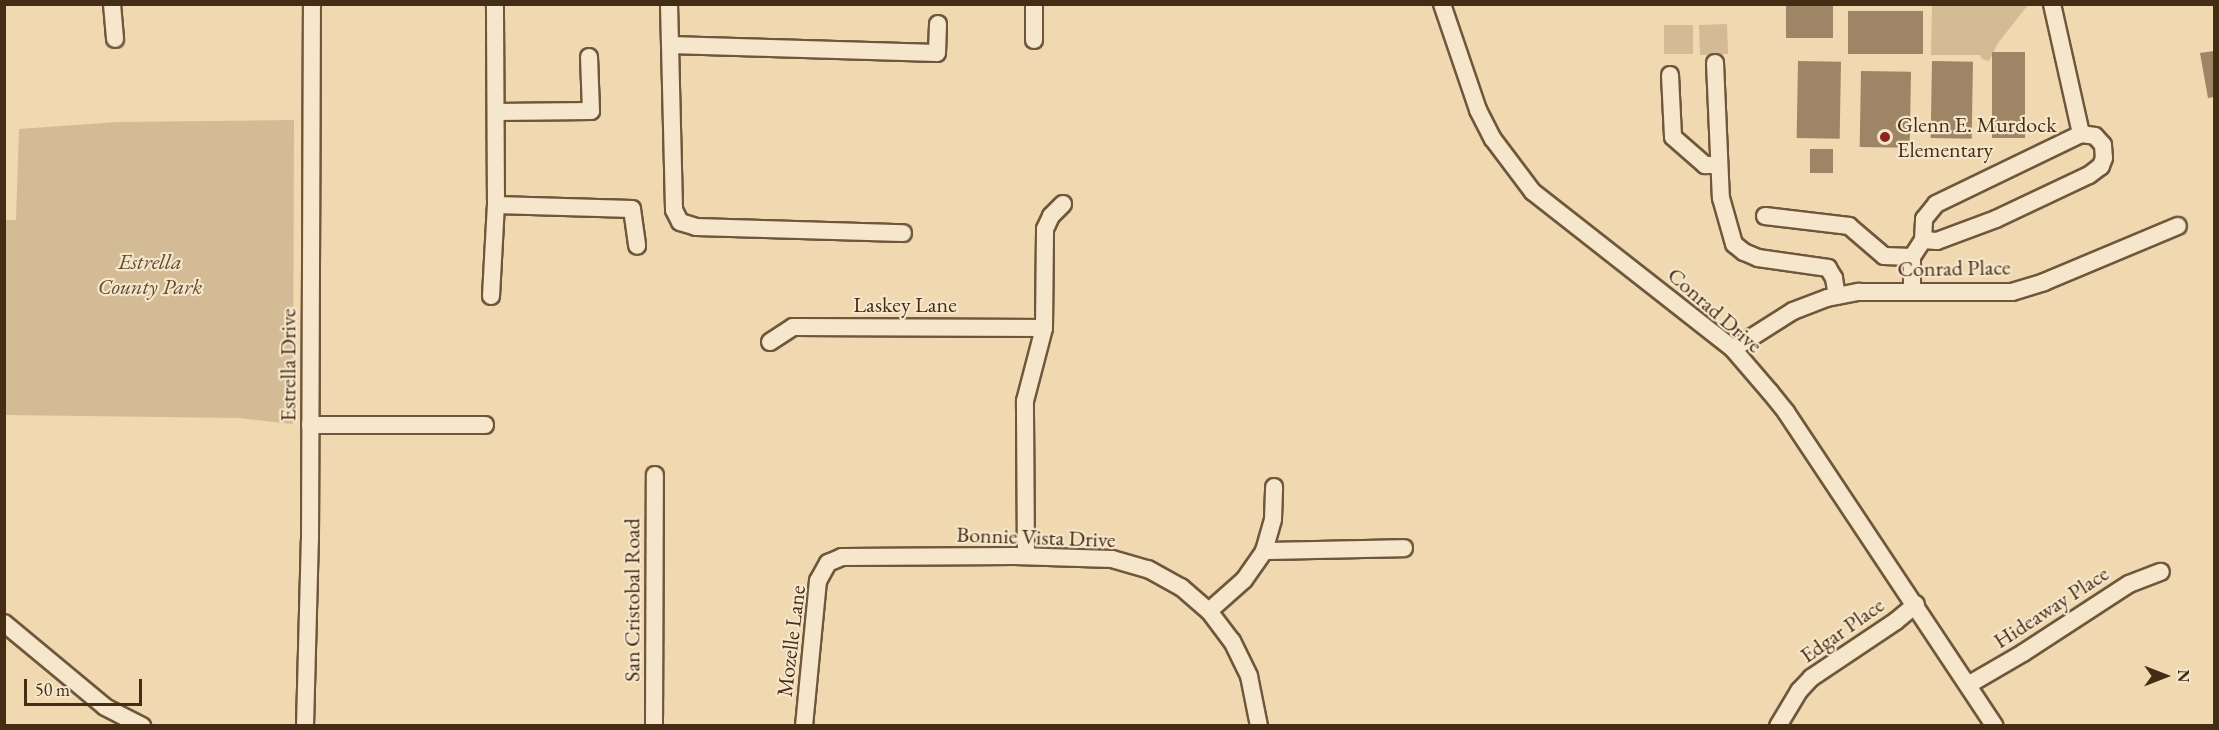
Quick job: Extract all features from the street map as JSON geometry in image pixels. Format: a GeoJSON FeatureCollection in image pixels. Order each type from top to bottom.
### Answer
{"type":"FeatureCollection","features":[{"type":"Feature","properties":{"kind":"street"},"geometry":{"type":"LineString","coordinates":[[112,4],[115,39]]}},
{"type":"Feature","properties":{"kind":"street","name":"Estrella Drive"},"geometry":{"type":"LineString","coordinates":[[305,726],[310,425],[312,4]]}},
{"type":"Feature","properties":{"kind":"street"},"geometry":{"type":"LineString","coordinates":[[491,296],[496,205],[495,4]]}},
{"type":"Feature","properties":{"kind":"street"},"geometry":{"type":"LineString","coordinates":[[669,4],[674,210],[680,222],[696,227],[903,233]]}},
{"type":"Feature","properties":{"kind":"street"},"geometry":{"type":"LineString","coordinates":[[1034,4],[1034,40]]}},
{"type":"Feature","properties":{"kind":"street","name":"Conrad Drive"},"geometry":{"type":"LineString","coordinates":[[1442,4],[1478,110],[1493,139],[1533,192],[1733,349],[1786,412],[1916,604],[1995,726]]}},
{"type":"Feature","properties":{"kind":"street"},"geometry":{"type":"LineString","coordinates":[[2052,4],[2081,135]]}},
{"type":"Feature","properties":{"kind":"street"},"geometry":{"type":"LineString","coordinates":[[670,45],[937,53],[938,24]]}},
{"type":"Feature","properties":{"kind":"street"},"geometry":{"type":"LineString","coordinates":[[496,112],[591,111],[589,57]]}},
{"type":"Feature","properties":{"kind":"street"},"geometry":{"type":"LineString","coordinates":[[1715,63],[1721,198],[1730,233],[1739,249],[1758,258],[1828,268],[1834,278],[1837,296]]}},
{"type":"Feature","properties":{"kind":"street"},"geometry":{"type":"LineString","coordinates":[[1670,75],[1673,137],[1705,165],[1719,165]]}},
{"type":"Feature","properties":{"kind":"street"},"geometry":{"type":"LineString","coordinates":[[1912,292],[1912,257],[1923,240],[1924,219],[1936,204],[2081,135],[2095,136],[2103,145],[2104,158],[2097,170],[1996,219],[1937,241],[1923,240]]}},
{"type":"Feature","properties":{"kind":"street"},"geometry":{"type":"LineString","coordinates":[[1026,556],[1025,401],[1044,328],[1045,229],[1051,216],[1063,204]]}},
{"type":"Feature","properties":{"kind":"street"},"geometry":{"type":"LineString","coordinates":[[496,205],[632,209],[637,246]]}},
{"type":"Feature","properties":{"kind":"street"},"geometry":{"type":"LineString","coordinates":[[1765,216],[1849,226],[1884,256],[1912,257]]}},
{"type":"Feature","properties":{"kind":"street","name":"Conrad Place"},"geometry":{"type":"LineString","coordinates":[[1733,349],[1793,311],[1837,296],[1859,292],[2012,292],[2044,282],[2178,226]]}},
{"type":"Feature","properties":{"kind":"street","name":"Laskey Lane"},"geometry":{"type":"LineString","coordinates":[[770,342],[793,327],[1044,328]]}},
{"type":"Feature","properties":{"kind":"street"},"geometry":{"type":"LineString","coordinates":[[310,425],[485,425]]}},
{"type":"Feature","properties":{"kind":"street","name":"San Cristobal Road"},"geometry":{"type":"LineString","coordinates":[[654,726],[655,475]]}},
{"type":"Feature","properties":{"kind":"street"},"geometry":{"type":"LineString","coordinates":[[1209,611],[1244,580],[1264,551],[1273,519],[1274,487]]}},
{"type":"Feature","properties":{"kind":"street"},"geometry":{"type":"LineString","coordinates":[[1264,551],[1404,548]]}},
{"type":"Feature","properties":{"kind":"street","name":"Bonnie Vista Drive"},"geometry":{"type":"LineString","coordinates":[[828,563],[842,557],[1026,556],[1093,556],[1130,563],[1181,587],[1209,611],[1242,658],[1255,694],[1259,726]]}},
{"type":"Feature","properties":{"kind":"street","name":"Mozelle Lane"},"geometry":{"type":"LineString","coordinates":[[804,726],[818,581],[828,563]]}},
{"type":"Feature","properties":{"kind":"street","name":"Hideaway Place"},"geometry":{"type":"LineString","coordinates":[[1968,685],[2023,653],[2129,584],[2161,572]]}},
{"type":"Feature","properties":{"kind":"street","name":"Edgar Place"},"geometry":{"type":"LineString","coordinates":[[1778,726],[1785,712],[1811,678],[1896,621],[1916,604]]}},
{"type":"Feature","properties":{"kind":"street"},"geometry":{"type":"LineString","coordinates":[[4,623],[105,707],[142,726]]}},
{"type":"Feature","properties":{"kind":"green space"},"geometry":{"type":"Polygon","coordinates":[[[1932,5],[2028,5],[1998,43],[1989,61],[1982,59],[1980,55],[1931,55],[1932,5]]]}},
{"type":"Feature","properties":{"kind":"green space"},"geometry":{"type":"Polygon","coordinates":[[[1727,24],[1728,54],[1700,55],[1699,25],[1727,24]]]}},
{"type":"Feature","properties":{"kind":"green space"},"geometry":{"type":"Polygon","coordinates":[[[1664,25],[1693,25],[1693,54],[1664,54],[1664,25]]]}},
{"type":"Feature","properties":{"kind":"green space","name":"Estrella County Park"},"geometry":{"type":"Polygon","coordinates":[[[294,120],[293,424],[238,418],[5,415],[5,220],[16,220],[19,129],[118,122],[294,120]]]}},
{"type":"Feature","properties":{"kind":"building"},"geometry":{"type":"Polygon","coordinates":[[[1786,4],[1833,4],[1833,38],[1786,38],[1786,4]]]}},
{"type":"Feature","properties":{"kind":"building"},"geometry":{"type":"Polygon","coordinates":[[[1848,11],[1923,11],[1923,54],[1848,54],[1848,11]]]}},
{"type":"Feature","properties":{"kind":"building"},"geometry":{"type":"Polygon","coordinates":[[[2214,51],[2214,97],[2208,98],[2200,53],[2214,51]]]}},
{"type":"Feature","properties":{"kind":"building"},"geometry":{"type":"Polygon","coordinates":[[[1992,52],[2025,52],[2025,138],[1992,138],[1992,52]]]}},
{"type":"Feature","properties":{"kind":"building"},"geometry":{"type":"Polygon","coordinates":[[[1798,61],[1841,62],[1840,139],[1797,138],[1798,61]]]}},
{"type":"Feature","properties":{"kind":"building"},"geometry":{"type":"Polygon","coordinates":[[[1932,61],[1973,62],[1972,139],[1931,138],[1932,61]]]}},
{"type":"Feature","properties":{"kind":"building"},"geometry":{"type":"Polygon","coordinates":[[[1861,71],[1911,72],[1910,148],[1860,147],[1861,71]]]}},
{"type":"Feature","properties":{"kind":"building"},"geometry":{"type":"Polygon","coordinates":[[[1810,149],[1833,149],[1833,173],[1810,173],[1810,149]]]}},
{"type":"Feature","properties":{"kind":"place","name":"Glenn E. Murdock Elementary"},"geometry":{"type":"Point","coordinates":[1885,137]}}]}
